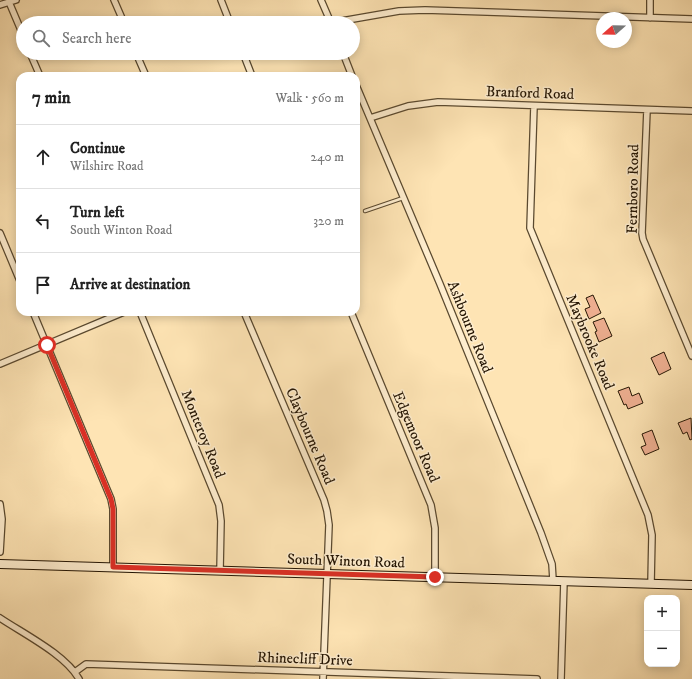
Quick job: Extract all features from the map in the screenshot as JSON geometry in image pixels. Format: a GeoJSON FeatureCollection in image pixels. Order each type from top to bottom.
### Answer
{"type":"FeatureCollection","features":[{"type":"Feature","properties":{"kind":"main road","name":"South Winton Road"},"geometry":{"type":"LineString","coordinates":[[0,564],[692,584]]}},
{"type":"Feature","properties":{"kind":"street"},"geometry":{"type":"LineString","coordinates":[[0,5],[16,0]]}},
{"type":"Feature","properties":{"kind":"street"},"geometry":{"type":"LineString","coordinates":[[114,0],[121,16]]}},
{"type":"Feature","properties":{"kind":"street"},"geometry":{"type":"LineString","coordinates":[[221,0],[227,16]]}},
{"type":"Feature","properties":{"kind":"street"},"geometry":{"type":"LineString","coordinates":[[321,0],[327,16]]}},
{"type":"Feature","properties":{"kind":"street"},"geometry":{"type":"LineString","coordinates":[[650,0],[650,18]]}},
{"type":"Feature","properties":{"kind":"street"},"geometry":{"type":"LineString","coordinates":[[9,2],[16,19]]}},
{"type":"Feature","properties":{"kind":"street"},"geometry":{"type":"LineString","coordinates":[[360,18],[399,11],[425,10],[692,19]]}},
{"type":"Feature","properties":{"kind":"street"},"geometry":{"type":"LineString","coordinates":[[33,60],[38,72]]}},
{"type":"Feature","properties":{"kind":"street"},"geometry":{"type":"LineString","coordinates":[[139,60],[144,72]]}},
{"type":"Feature","properties":{"kind":"street"},"geometry":{"type":"LineString","coordinates":[[246,60],[250,72]]}},
{"type":"Feature","properties":{"kind":"street"},"geometry":{"type":"LineString","coordinates":[[346,60],[350,72]]}},
{"type":"Feature","properties":{"kind":"street","name":"Ashbourne Road"},"geometry":{"type":"LineString","coordinates":[[360,94],[443,291],[541,533],[552,564],[553,580]]}},
{"type":"Feature","properties":{"kind":"street","name":"Branford Road"},"geometry":{"type":"LineString","coordinates":[[370,118],[408,106],[438,102],[692,111]]}},
{"type":"Feature","properties":{"kind":"street","name":"Maybrooke Road"},"geometry":{"type":"LineString","coordinates":[[534,106],[530,228],[648,516],[652,535],[651,583]]}},
{"type":"Feature","properties":{"kind":"street","name":"Fernboro Road"},"geometry":{"type":"LineString","coordinates":[[647,110],[643,239],[692,356]]}},
{"type":"Feature","properties":{"kind":"street"},"geometry":{"type":"LineString","coordinates":[[0,234],[16,272]]}},
{"type":"Feature","properties":{"kind":"street"},"geometry":{"type":"LineString","coordinates":[[35,316],[111,499],[113,509],[113,567]]}},
{"type":"Feature","properties":{"kind":"street"},"geometry":{"type":"LineString","coordinates":[[0,364],[115,316]]}},
{"type":"Feature","properties":{"kind":"street","name":"Monteroy Road"},"geometry":{"type":"LineString","coordinates":[[142,316],[219,505],[221,521],[220,570]]}},
{"type":"Feature","properties":{"kind":"street","name":"Claybourne Road"},"geometry":{"type":"LineString","coordinates":[[246,316],[313,473],[327,511],[329,524],[323,679]]}},
{"type":"Feature","properties":{"kind":"street","name":"Edgemoor Road"},"geometry":{"type":"LineString","coordinates":[[353,316],[431,505],[435,528],[435,577]]}},
{"type":"Feature","properties":{"kind":"street"},"geometry":{"type":"LineString","coordinates":[[0,504],[2,519],[0,552]]}},
{"type":"Feature","properties":{"kind":"street"},"geometry":{"type":"LineString","coordinates":[[561,679],[564,581]]}},
{"type":"Feature","properties":{"kind":"street"},"geometry":{"type":"LineString","coordinates":[[0,618],[58,655],[75,672],[79,679]]}},
{"type":"Feature","properties":{"kind":"street","name":"Rhinecliff Drive"},"geometry":{"type":"LineString","coordinates":[[75,672],[86,664],[459,678],[537,679]]}},
{"type":"Feature","properties":{"kind":"lane"},"geometry":{"type":"LineString","coordinates":[[365,211],[403,198]]}},
{"type":"Feature","properties":{"kind":"building"},"geometry":{"type":"Polygon","coordinates":[[[593,295],[601,313],[589,319],[585,309],[590,307],[586,298],[593,295]]]}},
{"type":"Feature","properties":{"kind":"building"},"geometry":{"type":"Polygon","coordinates":[[[604,318],[612,336],[599,342],[595,332],[597,331],[593,322],[604,318]]]}},
{"type":"Feature","properties":{"kind":"building"},"geometry":{"type":"Polygon","coordinates":[[[664,352],[671,369],[659,375],[651,358],[664,352]]]}},
{"type":"Feature","properties":{"kind":"building"},"geometry":{"type":"Polygon","coordinates":[[[629,387],[632,396],[639,393],[643,403],[628,409],[626,404],[624,405],[618,391],[629,387]]]}},
{"type":"Feature","properties":{"kind":"building"},"geometry":{"type":"Polygon","coordinates":[[[691,418],[692,439],[690,440],[687,432],[683,434],[678,423],[691,418]]]}},
{"type":"Feature","properties":{"kind":"building"},"geometry":{"type":"Polygon","coordinates":[[[652,430],[659,449],[645,455],[641,447],[646,445],[642,434],[652,430]]]}},
{"type":"Feature","properties":{"kind":"route"},"geometry":{"type":"LineString","coordinates":[[47,345],[113,504],[113,567],[435,577]]}}]}
